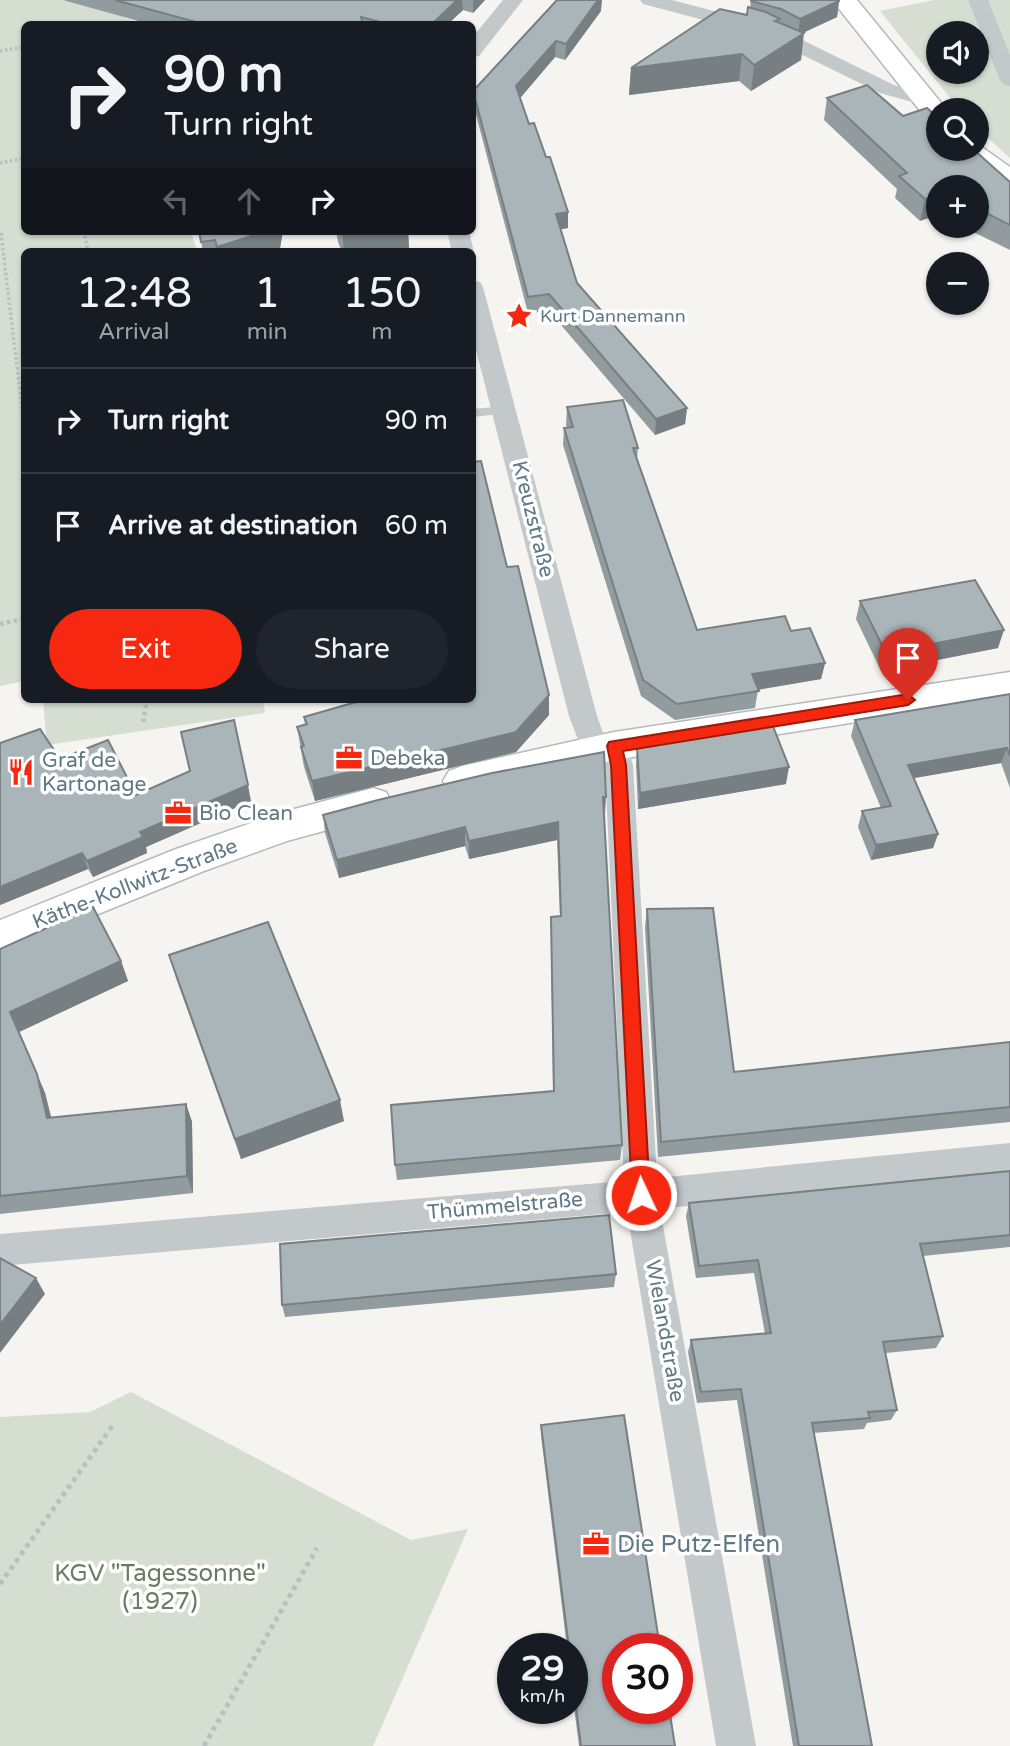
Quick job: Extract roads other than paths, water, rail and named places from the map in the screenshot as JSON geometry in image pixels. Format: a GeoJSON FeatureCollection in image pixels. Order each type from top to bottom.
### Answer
{"type":"FeatureCollection","features":[{"type":"Feature","properties":{"kind":"street"},"geometry":{"type":"LineString","coordinates":[[476,47],[513,0]]}},
{"type":"Feature","properties":{"kind":"street"},"geometry":{"type":"LineString","coordinates":[[650,0],[771,32],[887,89],[926,105]]}},
{"type":"Feature","properties":{"kind":"street"},"geometry":{"type":"LineString","coordinates":[[844,0],[926,101]]}},
{"type":"Feature","properties":{"kind":"street"},"geometry":{"type":"LineString","coordinates":[[978,0],[1010,80]]}},
{"type":"Feature","properties":{"kind":"street"},"geometry":{"type":"LineString","coordinates":[[984,161],[1010,180]]}},
{"type":"Feature","properties":{"kind":"street","name":"Kreuzstraße"},"geometry":{"type":"LineString","coordinates":[[476,301],[583,716],[605,748]]}},
{"type":"Feature","properties":{"kind":"street","name":"Käthe-Kollwitz-Straße"},"geometry":{"type":"LineString","coordinates":[[0,937],[190,860],[283,827],[420,791],[605,748],[1010,685]]}},
{"type":"Feature","properties":{"kind":"street","name":"Wielandstraße"},"geometry":{"type":"LineString","coordinates":[[605,748],[619,765],[641,1195],[736,1746]]}},
{"type":"Feature","properties":{"kind":"street","name":"Thümmelstraße"},"geometry":{"type":"LineString","coordinates":[[0,1250],[641,1195],[1010,1158]]}},
{"type":"Feature","properties":{"kind":"lane"},"geometry":{"type":"LineString","coordinates":[[476,413],[506,410]]}},
{"type":"Feature","properties":{"kind":"place","name":"Kurt Dannemann"},"geometry":{"type":"Point","coordinates":[519,316]}},
{"type":"Feature","properties":{"kind":"place","name":"Debeka"},"geometry":{"type":"Point","coordinates":[349,758]}},
{"type":"Feature","properties":{"kind":"place","name":"Graf de Kartonage"},"geometry":{"type":"Point","coordinates":[21,772]}},
{"type":"Feature","properties":{"kind":"place","name":"Bio Clean"},"geometry":{"type":"Point","coordinates":[178,813]}},
{"type":"Feature","properties":{"kind":"place","name":"Die Putz-Elfen"},"geometry":{"type":"Point","coordinates":[596,1544]}},
{"type":"Feature","properties":{"kind":"park label","name":"KGV \"Tagessonne\" (1927)"},"geometry":{"type":"Point","coordinates":[160,1587]}}]}
